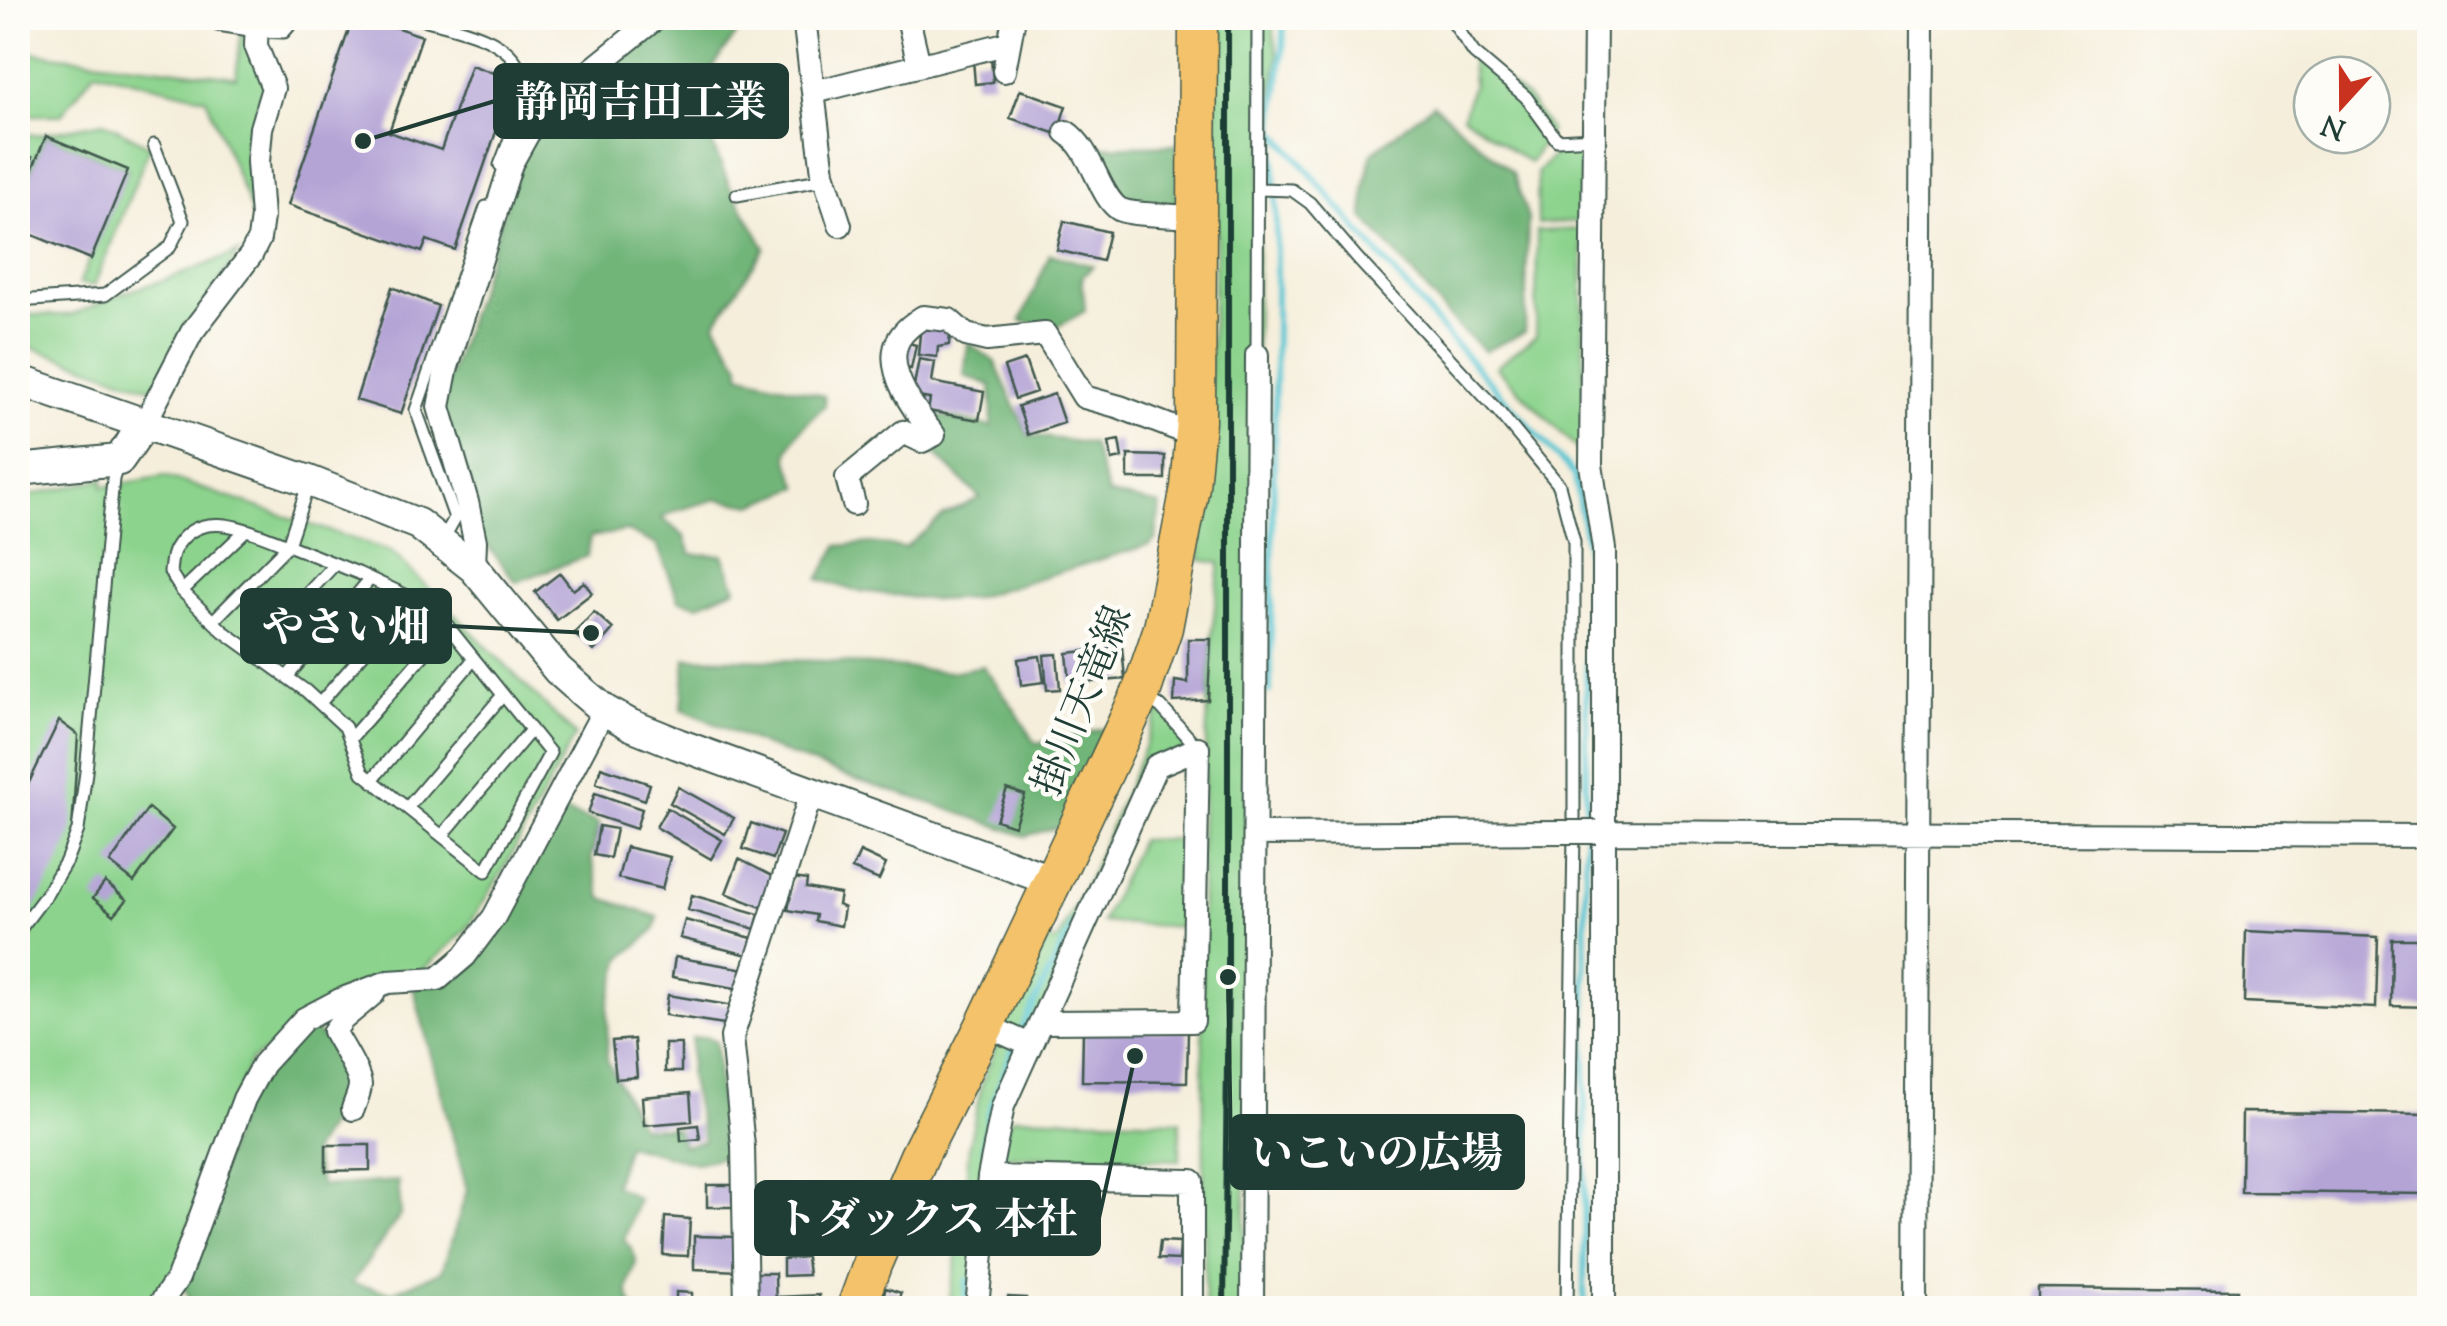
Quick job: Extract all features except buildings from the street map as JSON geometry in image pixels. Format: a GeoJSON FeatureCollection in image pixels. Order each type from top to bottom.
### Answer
{"type":"FeatureCollection","features":[{"type":"Feature","properties":{"kind":"main road","name":"掛川天竜線"},"geometry":{"type":"LineString","coordinates":[[856,1308],[919,1156],[992,1029],[1053,882],[1141,693],[1162,628],[1190,487],[1195,436],[1198,18]]}},
{"type":"Feature","properties":{"kind":"street"},"geometry":{"type":"LineString","coordinates":[[474,568],[476,541],[439,407],[446,370],[511,164],[535,121],[563,93],[656,18]]}},
{"type":"Feature","properties":{"kind":"street"},"geometry":{"type":"LineString","coordinates":[[804,18],[825,179],[840,225]]}},
{"type":"Feature","properties":{"kind":"street"},"geometry":{"type":"LineString","coordinates":[[908,18],[919,65]]}},
{"type":"Feature","properties":{"kind":"street"},"geometry":{"type":"LineString","coordinates":[[1004,71],[1014,18]]}},
{"type":"Feature","properties":{"kind":"street"},"geometry":{"type":"LineString","coordinates":[[1595,18],[1591,466],[1604,548],[1586,832],[1604,1308]]}},
{"type":"Feature","properties":{"kind":"street"},"geometry":{"type":"LineString","coordinates":[[1916,1308],[1922,18]]}},
{"type":"Feature","properties":{"kind":"street"},"geometry":{"type":"LineString","coordinates":[[18,470],[119,460],[145,423],[192,332],[251,256],[259,239],[262,217],[258,162],[272,88],[256,46],[257,24]]}},
{"type":"Feature","properties":{"kind":"street"},"geometry":{"type":"LineString","coordinates":[[814,92],[1009,43]]}},
{"type":"Feature","properties":{"kind":"street"},"geometry":{"type":"LineString","coordinates":[[1066,132],[1077,139],[1111,202],[1121,210],[1196,224]]}},
{"type":"Feature","properties":{"kind":"street"},"geometry":{"type":"LineString","coordinates":[[1113,220],[1196,224]]}},
{"type":"Feature","properties":{"kind":"street"},"geometry":{"type":"LineString","coordinates":[[854,504],[847,478],[903,432],[922,441],[934,434],[913,410],[902,389],[896,354],[899,339],[924,317],[949,320],[966,334],[986,340],[1044,334],[1084,397],[1195,436]]}},
{"type":"Feature","properties":{"kind":"street"},"geometry":{"type":"LineString","coordinates":[[1252,1308],[1257,355]]}},
{"type":"Feature","properties":{"kind":"street"},"geometry":{"type":"LineString","coordinates":[[18,380],[310,481],[418,524],[474,568],[558,670],[604,710],[678,744],[1053,882]]}},
{"type":"Feature","properties":{"kind":"street"},"geometry":{"type":"LineString","coordinates":[[157,1308],[178,1278],[244,1099],[264,1064],[304,1019],[388,982],[438,979],[465,956],[494,917],[604,710]]}},
{"type":"Feature","properties":{"kind":"street"},"geometry":{"type":"LineString","coordinates":[[977,1308],[988,1177],[1003,1106],[1028,1044],[1156,766],[1198,748],[1192,1021],[1040,1022]]}},
{"type":"Feature","properties":{"kind":"street"},"geometry":{"type":"LineString","coordinates":[[746,1308],[743,1146],[732,1038],[811,794]]}},
{"type":"Feature","properties":{"kind":"street"},"geometry":{"type":"LineString","coordinates":[[1254,834],[2430,836]]}},
{"type":"Feature","properties":{"kind":"street"},"geometry":{"type":"LineString","coordinates":[[352,1109],[360,1086],[355,1067],[334,1032],[343,1019],[388,982]]}},
{"type":"Feature","properties":{"kind":"street"},"geometry":{"type":"LineString","coordinates":[[992,1029],[1028,1044]]}},
{"type":"Feature","properties":{"kind":"street"},"geometry":{"type":"LineString","coordinates":[[988,1177],[1192,1182],[1192,1308]]}},
{"type":"Feature","properties":{"kind":"lane"},"geometry":{"type":"LineString","coordinates":[[218,25],[257,24],[284,32],[296,18]]}},
{"type":"Feature","properties":{"kind":"lane"},"geometry":{"type":"LineString","coordinates":[[420,18],[492,41],[514,57],[525,83],[517,117],[416,410],[455,518],[442,541]]}},
{"type":"Feature","properties":{"kind":"lane"},"geometry":{"type":"LineString","coordinates":[[1257,355],[1263,189],[1258,18]]}},
{"type":"Feature","properties":{"kind":"lane"},"geometry":{"type":"LineString","coordinates":[[1450,18],[1474,53],[1526,98],[1557,140],[1594,138]]}},
{"type":"Feature","properties":{"kind":"lane"},"geometry":{"type":"LineString","coordinates":[[18,300],[105,295],[170,247],[183,221],[154,144]]}},
{"type":"Feature","properties":{"kind":"lane"},"geometry":{"type":"LineString","coordinates":[[738,196],[825,179]]}},
{"type":"Feature","properties":{"kind":"lane"},"geometry":{"type":"LineString","coordinates":[[1263,189],[1292,190],[1310,203],[1498,411],[1559,486],[1574,542],[1586,832],[1567,1308]]}},
{"type":"Feature","properties":{"kind":"lane"},"geometry":{"type":"LineString","coordinates":[[18,932],[45,896],[78,830],[113,480],[119,460]]}},
{"type":"Feature","properties":{"kind":"lane"},"geometry":{"type":"LineString","coordinates":[[214,622],[288,544],[310,481]]}},
{"type":"Feature","properties":{"kind":"lane"},"geometry":{"type":"LineString","coordinates":[[226,523],[288,544],[433,608],[550,753],[486,871],[363,772],[345,727],[320,703],[214,622],[182,591],[170,572],[174,550],[195,527],[226,523]]}},
{"type":"Feature","properties":{"kind":"lane"},"geometry":{"type":"LineString","coordinates":[[182,591],[246,530]]}},
{"type":"Feature","properties":{"kind":"lane"},"geometry":{"type":"LineString","coordinates":[[253,652],[335,564]]}},
{"type":"Feature","properties":{"kind":"lane"},"geometry":{"type":"LineString","coordinates":[[287,677],[370,579]]}},
{"type":"Feature","properties":{"kind":"lane"},"geometry":{"type":"LineString","coordinates":[[320,703],[412,598]]}},
{"type":"Feature","properties":{"kind":"lane"},"geometry":{"type":"LineString","coordinates":[[350,739],[448,626]]}},
{"type":"Feature","properties":{"kind":"lane"},"geometry":{"type":"LineString","coordinates":[[372,780],[474,658]]}},
{"type":"Feature","properties":{"kind":"lane"},"geometry":{"type":"LineString","coordinates":[[1141,693],[1162,706],[1198,748]]}},
{"type":"Feature","properties":{"kind":"lane"},"geometry":{"type":"LineString","coordinates":[[407,808],[503,695]]}},
{"type":"Feature","properties":{"kind":"lane"},"geometry":{"type":"LineString","coordinates":[[442,836],[531,730]]}},
{"type":"Feature","properties":{"kind":"green space"},"geometry":{"type":"Polygon","coordinates":[[[243,18],[253,18],[272,86],[255,221],[206,98],[95,71],[61,115],[18,115],[18,51],[236,77],[243,18]]]}},
{"type":"Feature","properties":{"kind":"green space"},"geometry":{"type":"Polygon","coordinates":[[[658,18],[748,18],[700,85],[699,112],[729,184],[765,248],[715,323],[740,365],[740,374],[824,396],[825,405],[790,447],[789,462],[799,487],[753,505],[717,499],[662,518],[685,537],[691,554],[723,555],[736,588],[698,605],[679,600],[657,545],[627,531],[590,537],[587,556],[516,582],[479,535],[439,407],[532,127],[658,18]]]}},
{"type":"Feature","properties":{"kind":"green space"},"geometry":{"type":"Polygon","coordinates":[[[1214,18],[1271,18],[1278,55],[1258,189],[1244,1308],[1205,1308],[1201,832],[1220,563],[1200,560],[1218,204],[1214,18]]]}},
{"type":"Feature","properties":{"kind":"green space"},"geometry":{"type":"Polygon","coordinates":[[[1471,57],[1526,97],[1550,130],[1530,163],[1463,116],[1473,83],[1471,57]]]}},
{"type":"Feature","properties":{"kind":"green space"},"geometry":{"type":"Polygon","coordinates":[[[1433,104],[1513,173],[1528,218],[1525,332],[1485,351],[1460,329],[1364,217],[1364,189],[1372,153],[1433,104]]]}},
{"type":"Feature","properties":{"kind":"green space"},"geometry":{"type":"Polygon","coordinates":[[[104,122],[150,146],[94,286],[79,284],[128,170],[46,136],[22,193],[18,192],[18,184],[32,158],[18,151],[18,133],[36,135],[104,122]]]}},
{"type":"Feature","properties":{"kind":"green space"},"geometry":{"type":"Polygon","coordinates":[[[1178,145],[1177,221],[1127,210],[1087,147],[1178,145]]]}},
{"type":"Feature","properties":{"kind":"green space"},"geometry":{"type":"Polygon","coordinates":[[[1562,146],[1585,148],[1585,221],[1538,224],[1537,173],[1562,146]]]}},
{"type":"Feature","properties":{"kind":"green space"},"geometry":{"type":"Polygon","coordinates":[[[1582,229],[1585,457],[1496,367],[1536,336],[1537,231],[1582,229]]]}},
{"type":"Feature","properties":{"kind":"green space"},"geometry":{"type":"Polygon","coordinates":[[[239,252],[154,389],[18,343],[18,315],[72,315],[239,252]]]}},
{"type":"Feature","properties":{"kind":"green space"},"geometry":{"type":"Polygon","coordinates":[[[1050,254],[1093,266],[1082,277],[1085,311],[1055,328],[1021,321],[1050,254]]]}},
{"type":"Feature","properties":{"kind":"green space"},"geometry":{"type":"Polygon","coordinates":[[[968,343],[994,361],[1028,435],[1092,444],[1108,494],[1160,505],[1156,539],[1149,545],[973,598],[934,600],[852,590],[819,579],[838,546],[870,543],[905,548],[944,515],[980,498],[922,441],[913,410],[992,427],[991,385],[964,376],[968,343]]]}},
{"type":"Feature","properties":{"kind":"green space"},"geometry":{"type":"Polygon","coordinates":[[[165,476],[392,552],[575,735],[504,869],[466,930],[422,971],[340,1003],[250,1061],[208,1168],[174,1277],[145,1308],[18,1308],[18,498],[103,479],[103,487],[165,476]]]}},
{"type":"Feature","properties":{"kind":"green space"},"geometry":{"type":"Polygon","coordinates":[[[686,658],[825,661],[950,672],[983,666],[1036,744],[1107,728],[1064,826],[1025,836],[853,779],[682,709],[686,658]]]}},
{"type":"Feature","properties":{"kind":"green space"},"geometry":{"type":"Polygon","coordinates":[[[1161,707],[1198,750],[1156,766],[1007,1092],[974,1308],[948,1308],[963,1223],[969,1145],[982,1083],[1008,1014],[1047,940],[1057,941],[1090,876],[1161,707]]]}},
{"type":"Feature","properties":{"kind":"green space"},"geometry":{"type":"Polygon","coordinates":[[[562,811],[599,823],[591,857],[602,898],[658,917],[654,931],[622,958],[608,1005],[607,1060],[641,1127],[676,1128],[683,1146],[704,1141],[689,1076],[692,1038],[706,1037],[716,1042],[723,1157],[696,1163],[627,1145],[614,1185],[638,1199],[624,1240],[636,1262],[628,1285],[633,1308],[192,1308],[183,1283],[244,1099],[304,1019],[348,1063],[346,1095],[312,1153],[321,1186],[398,1181],[401,1214],[352,1284],[392,1292],[442,1271],[467,1190],[413,987],[465,956],[562,811]]]}},
{"type":"Feature","properties":{"kind":"green space"},"geometry":{"type":"Polygon","coordinates":[[[1191,839],[1183,927],[1102,922],[1140,840],[1191,839]]]}},
{"type":"Feature","properties":{"kind":"green space"},"geometry":{"type":"Polygon","coordinates":[[[1013,1117],[1180,1121],[1180,1160],[1000,1156],[1004,1133],[1013,1117]]]}},
{"type":"Feature","properties":{"kind":"waterway"},"geometry":{"type":"LineString","coordinates":[[1270,692],[1276,327],[1273,129],[1284,18]]}},
{"type":"Feature","properties":{"kind":"waterway"},"geometry":{"type":"LineString","coordinates":[[1273,129],[1446,334],[1574,475],[1587,545],[1584,1308]]}},
{"type":"Feature","properties":{"kind":"waterway"},"geometry":{"type":"LineString","coordinates":[[1019,1035],[1073,924]]}},
{"type":"Feature","properties":{"kind":"waterway"},"geometry":{"type":"LineString","coordinates":[[984,1148],[988,1115],[1014,1046]]}},
{"type":"Feature","properties":{"kind":"waterway"},"geometry":{"type":"LineString","coordinates":[[965,1308],[968,1280]]}},
{"type":"Feature","properties":{"kind":"railway"},"geometry":{"type":"LineString","coordinates":[[1224,1308],[1228,18]]}},
{"type":"Feature","properties":{"kind":"place","name":"静岡吉田工業"},"geometry":{"type":"Point","coordinates":[363,141]}},
{"type":"Feature","properties":{"kind":"place","name":"やさい畑"},"geometry":{"type":"Point","coordinates":[591,633]}},
{"type":"Feature","properties":{"kind":"place","name":"いこいの広場"},"geometry":{"type":"Point","coordinates":[1228,977]}},
{"type":"Feature","properties":{"kind":"place","name":"トダックス 本社"},"geometry":{"type":"Point","coordinates":[1135,1056]}}]}
